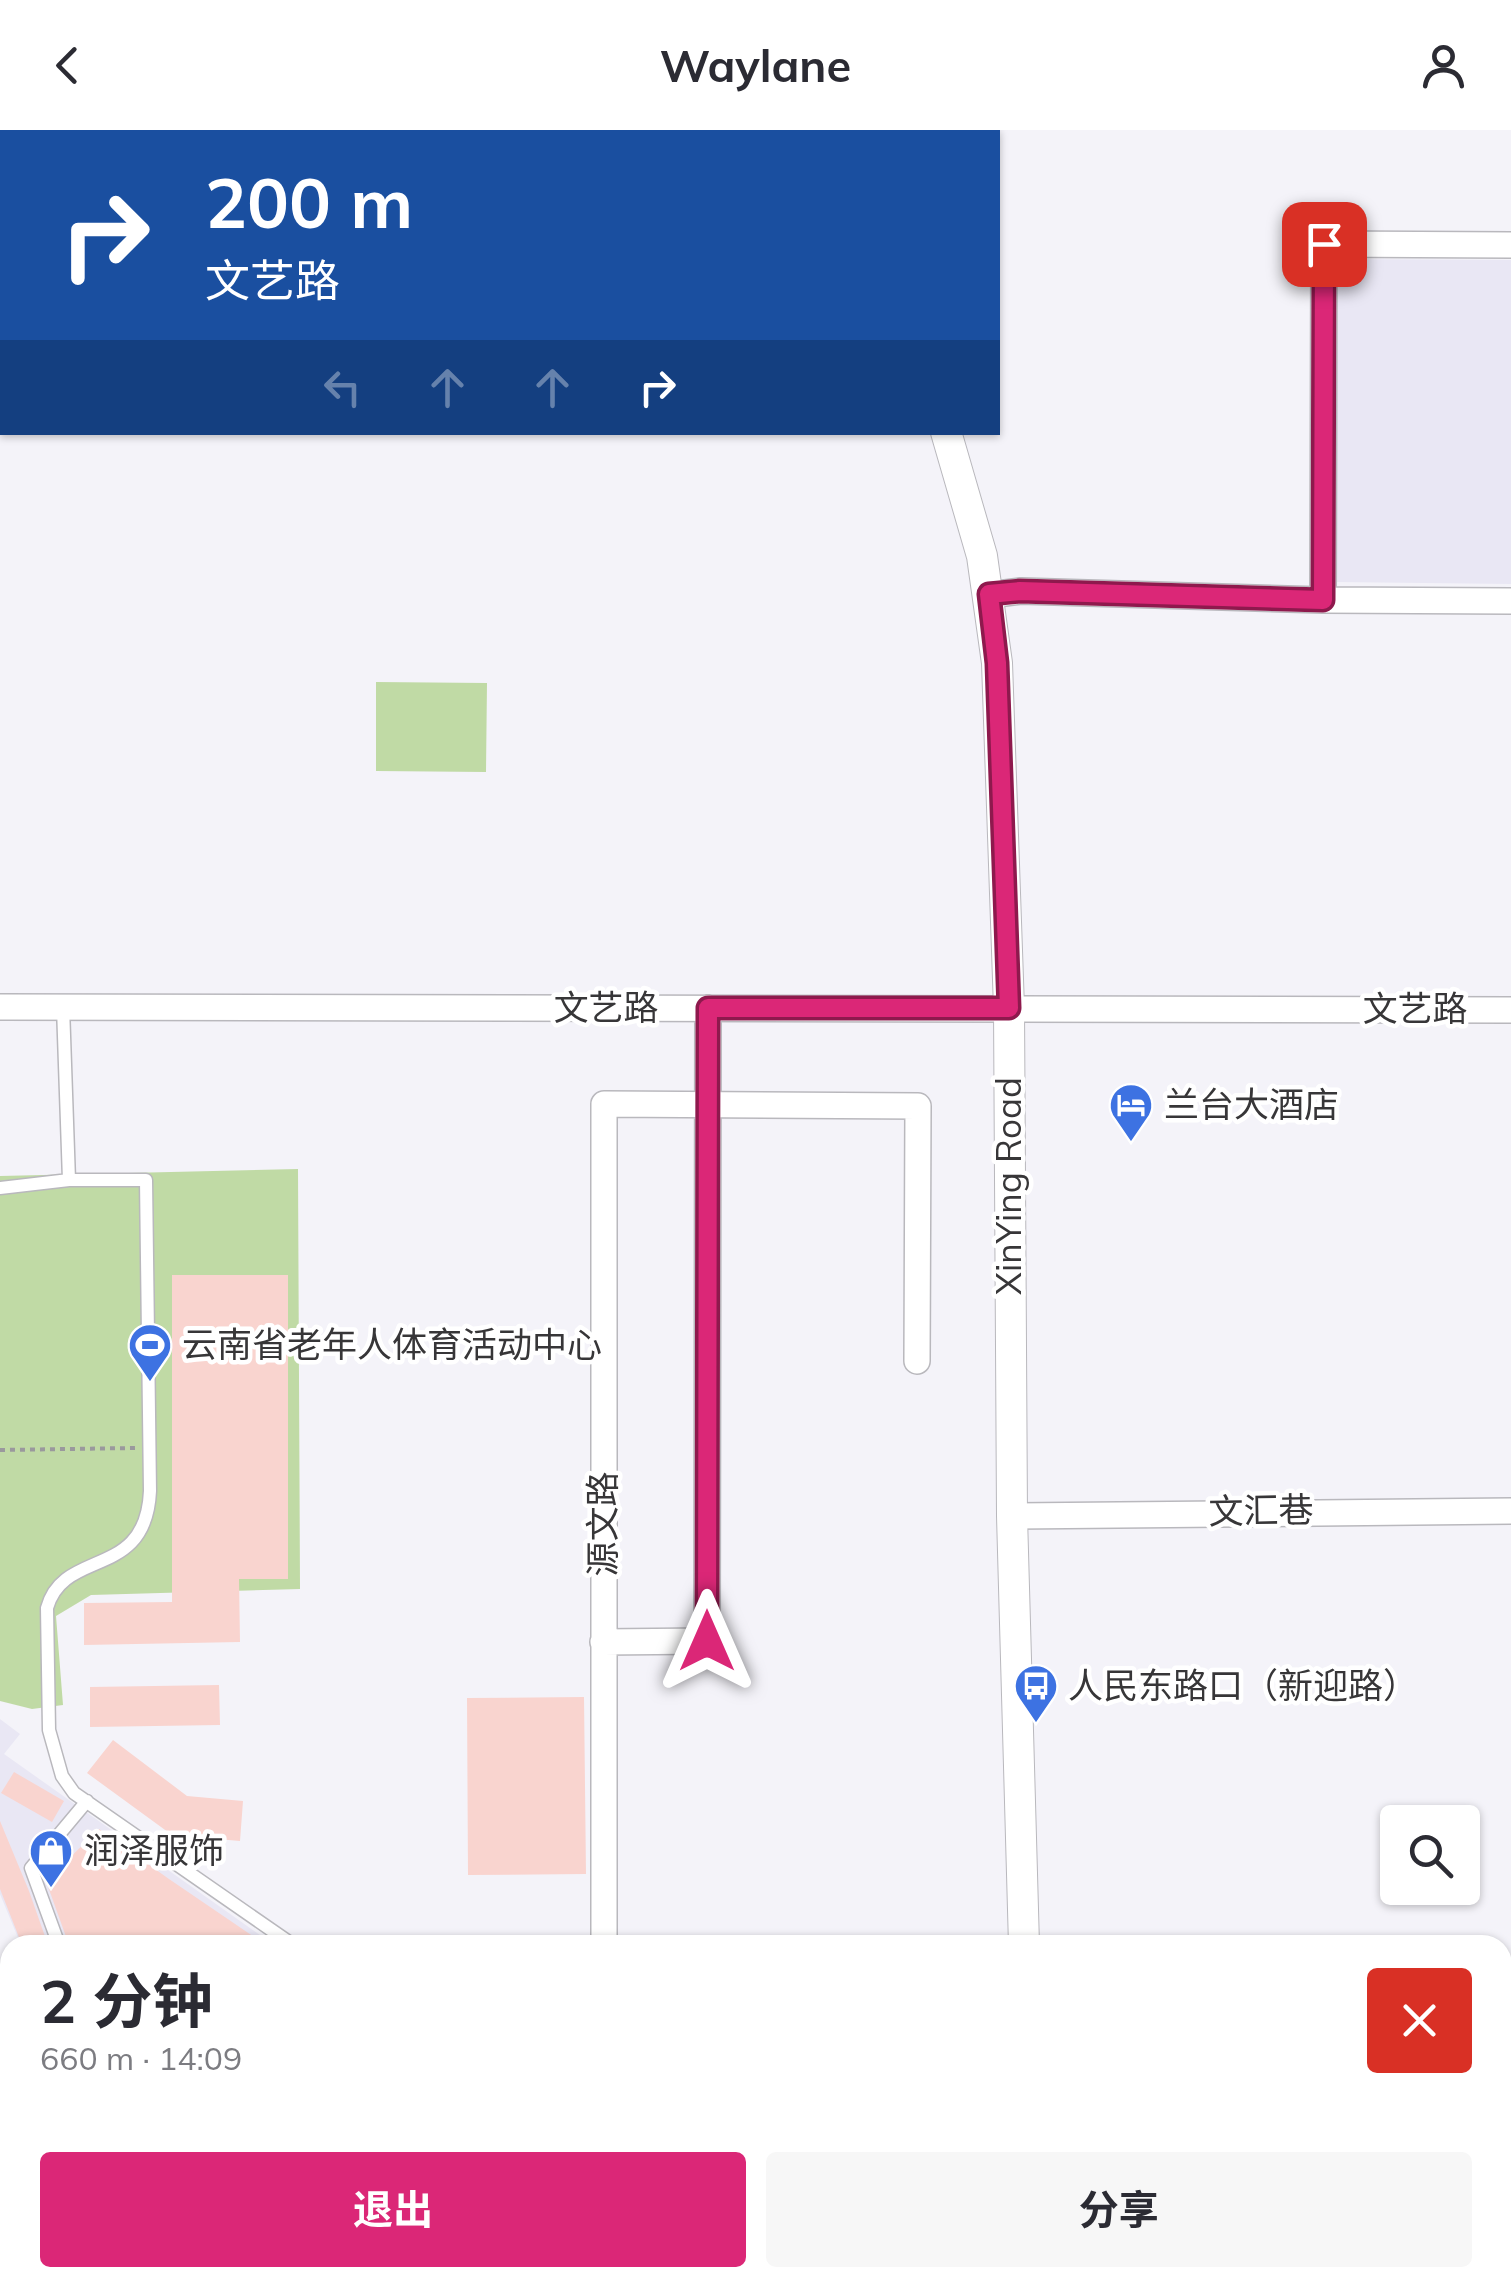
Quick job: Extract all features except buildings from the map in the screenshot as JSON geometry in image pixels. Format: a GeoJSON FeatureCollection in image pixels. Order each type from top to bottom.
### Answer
{"type":"FeatureCollection","features":[{"type":"Feature","properties":{"kind":"street"},"geometry":{"type":"LineString","coordinates":[[1323,600],[1324,244],[1511,244]]}},
{"type":"Feature","properties":{"kind":"street","name":"XinYing Road"},"geometry":{"type":"LineString","coordinates":[[947,435],[989,594],[997,663],[1009,1008],[1012,1516],[1024,1935]]}},
{"type":"Feature","properties":{"kind":"street"},"geometry":{"type":"LineString","coordinates":[[989,594],[1020,591],[1511,601]]}},
{"type":"Feature","properties":{"kind":"street","name":"文艺路"},"geometry":{"type":"LineString","coordinates":[[0,1006],[1511,1010]]}},
{"type":"Feature","properties":{"kind":"street"},"geometry":{"type":"LineString","coordinates":[[603,1642],[707,1641],[708,1008]]}},
{"type":"Feature","properties":{"kind":"street","name":"源文路"},"geometry":{"type":"LineString","coordinates":[[604,1935],[604,1104],[708,1104]]}},
{"type":"Feature","properties":{"kind":"street"},"geometry":{"type":"LineString","coordinates":[[708,1104],[918,1106],[918,1362]]}},
{"type":"Feature","properties":{"kind":"street","name":"文汇巷"},"geometry":{"type":"LineString","coordinates":[[1012,1516],[1511,1512]]}},
{"type":"Feature","properties":{"kind":"lane"},"geometry":{"type":"LineString","coordinates":[[64,1007],[69,1180]]}},
{"type":"Feature","properties":{"kind":"lane"},"geometry":{"type":"LineString","coordinates":[[0,1188],[69,1180],[146,1180],[149,1515],[144,1530],[110,1558],[58,1586],[47,1608],[52,1753],[62,1776],[86,1801],[280,1935]]}},
{"type":"Feature","properties":{"kind":"lane"},"geometry":{"type":"LineString","coordinates":[[55,1935],[31,1868],[86,1801]]}},
{"type":"Feature","properties":{"kind":"path"},"geometry":{"type":"LineString","coordinates":[[0,1450],[150,1448]]}},
{"type":"Feature","properties":{"kind":"shaded area"},"geometry":{"type":"Polygon","coordinates":[[[1338,259],[1511,260],[1511,584],[1336,582],[1338,259]]]}},
{"type":"Feature","properties":{"kind":"shaded area"},"geometry":{"type":"Polygon","coordinates":[[[0,1719],[20,1734],[4,1754],[260,1935],[17,1935],[0,1894],[0,1719]]]}},
{"type":"Feature","properties":{"kind":"green space"},"geometry":{"type":"Polygon","coordinates":[[[376,682],[487,683],[486,772],[376,771],[376,682]]]}},
{"type":"Feature","properties":{"kind":"green space","name":"云南省老年人体育活动中心"},"geometry":{"type":"Polygon","coordinates":[[[298,1169],[300,1589],[91,1595],[56,1616],[63,1705],[32,1709],[0,1701],[0,1176],[298,1169]]]}},
{"type":"Feature","properties":{"kind":"place","name":"兰台大酒店"},"geometry":{"type":"Point","coordinates":[1131,1143]}},
{"type":"Feature","properties":{"kind":"place","name":"云南省老年人体育活动中心"},"geometry":{"type":"Point","coordinates":[150,1383]}},
{"type":"Feature","properties":{"kind":"place","name":"人民东路口（新迎路）"},"geometry":{"type":"Point","coordinates":[1036,1724]}},
{"type":"Feature","properties":{"kind":"place","name":"润泽服饰"},"geometry":{"type":"Point","coordinates":[51,1889]}},
{"type":"Feature","properties":{"kind":"route"},"geometry":{"type":"LineString","coordinates":[[707,1641],[708,1008],[1009,1008],[997,663],[989,594],[1020,591],[1323,600],[1324,244]]}}]}
